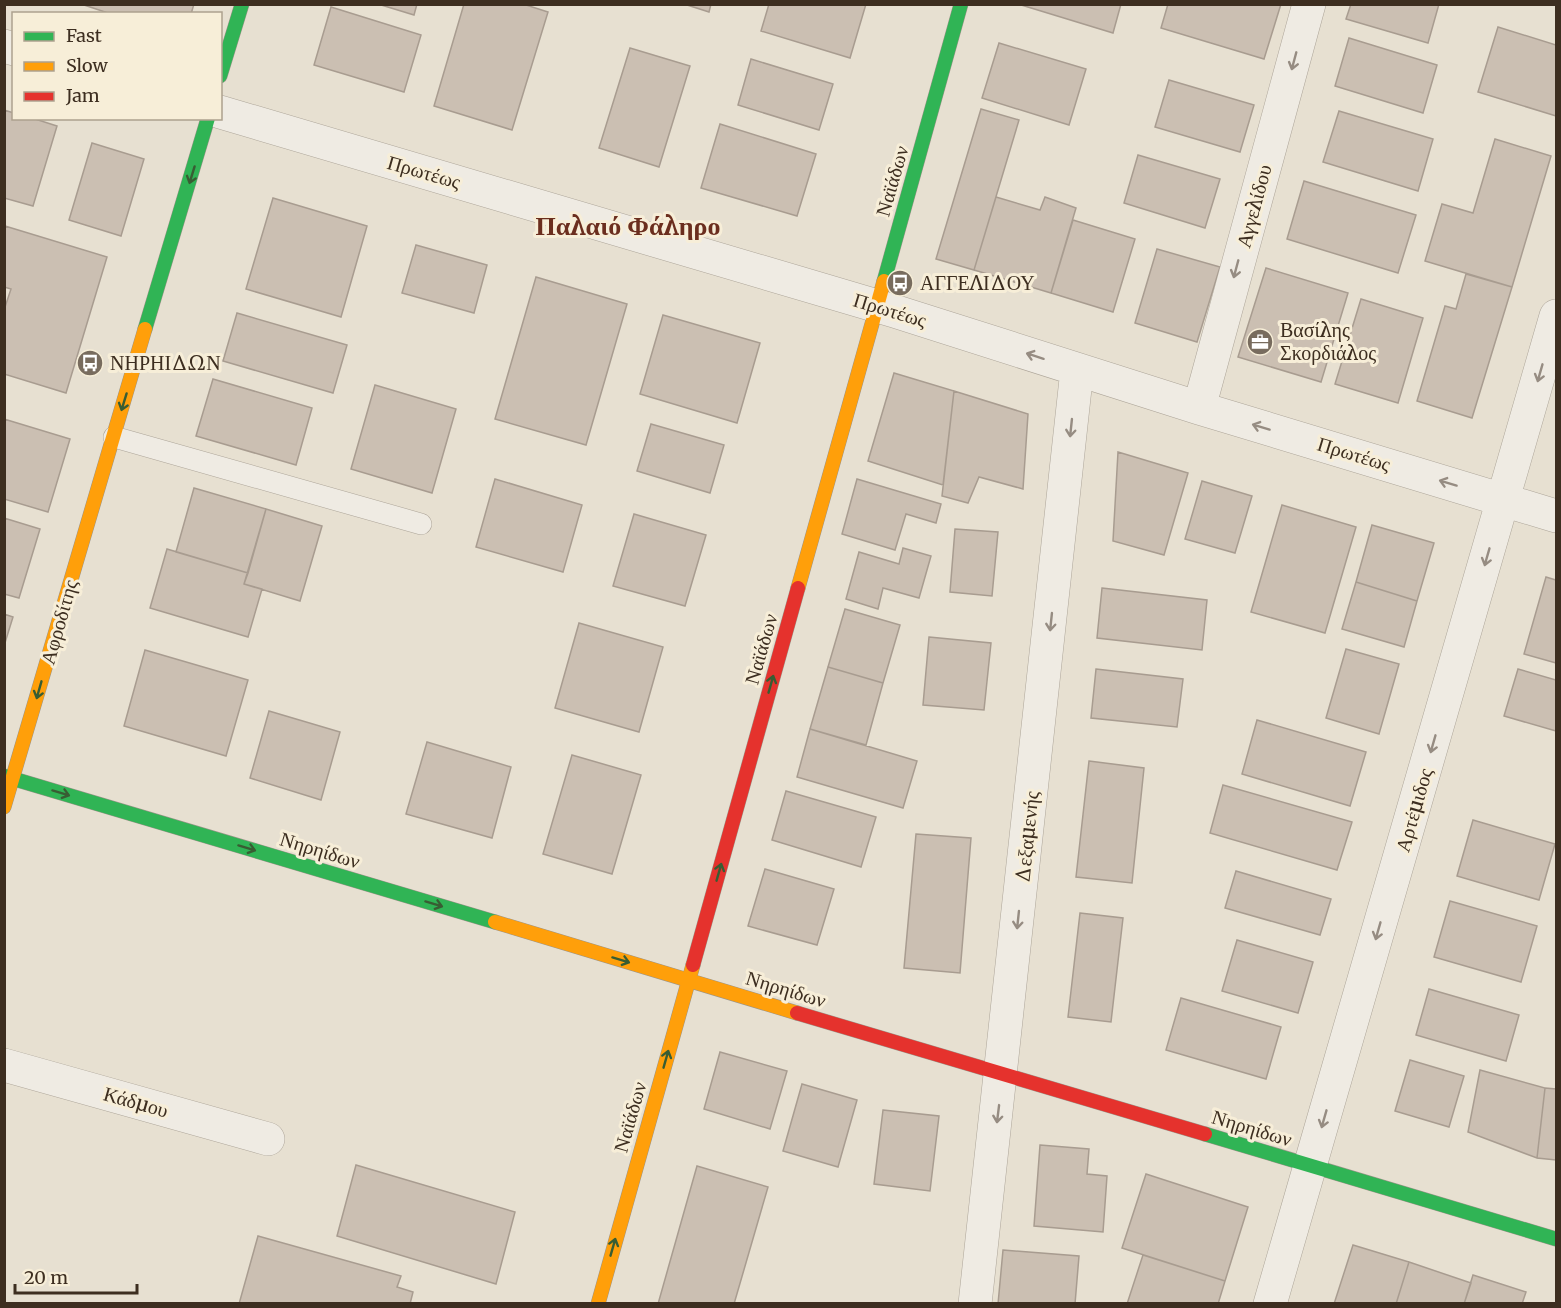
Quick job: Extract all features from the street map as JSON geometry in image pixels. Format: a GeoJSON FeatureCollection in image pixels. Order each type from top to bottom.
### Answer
{"type":"FeatureCollection","features":[{"type":"Feature","properties":{"kind":"street"},"geometry":{"type":"LineString","coordinates":[[222,69],[242,4]]}},
{"type":"Feature","properties":{"kind":"street","name":"Ναϊάδων"},"geometry":{"type":"LineString","coordinates":[[598,1304],[961,4]]}},
{"type":"Feature","properties":{"kind":"street","name":"Αγγελίδου"},"geometry":{"type":"LineString","coordinates":[[1199,408],[1309,4]]}},
{"type":"Feature","properties":{"kind":"street","name":"Πρωτέως"},"geometry":{"type":"LineString","coordinates":[[222,113],[877,306],[1199,408],[1557,516]]}},
{"type":"Feature","properties":{"kind":"street","name":"Αφροδίτης"},"geometry":{"type":"LineString","coordinates":[[4,807],[9,777],[114,437],[207,120]]}},
{"type":"Feature","properties":{"kind":"street","name":"Αρτέμιδος"},"geometry":{"type":"LineString","coordinates":[[1270,1304],[1557,316]]}},
{"type":"Feature","properties":{"kind":"street","name":"Δεξαμενής"},"geometry":{"type":"LineString","coordinates":[[975,1304],[1002,1074],[1077,369]]}},
{"type":"Feature","properties":{"kind":"street","name":"Νηρηίδων"},"geometry":{"type":"LineString","coordinates":[[9,777],[1557,1239]]}},
{"type":"Feature","properties":{"kind":"street","name":"Κάδμου"},"geometry":{"type":"LineString","coordinates":[[4,1065],[268,1138]]}},
{"type":"Feature","properties":{"kind":"lane"},"geometry":{"type":"LineString","coordinates":[[114,437],[421,524]]}},
{"type":"Feature","properties":{"kind":"building"},"geometry":{"type":"Polygon","coordinates":[[[81,4],[194,4],[192,12],[105,12],[81,4]]]}},
{"type":"Feature","properties":{"kind":"building"},"geometry":{"type":"Polygon","coordinates":[[[378,4],[417,4],[414,15],[378,4]]]}},
{"type":"Feature","properties":{"kind":"building"},"geometry":{"type":"Polygon","coordinates":[[[464,4],[523,4],[548,12],[512,130],[434,106],[464,4]]]}},
{"type":"Feature","properties":{"kind":"building"},"geometry":{"type":"Polygon","coordinates":[[[684,4],[711,4],[709,12],[684,4]]]}},
{"type":"Feature","properties":{"kind":"building"},"geometry":{"type":"Polygon","coordinates":[[[769,4],[866,4],[850,58],[761,31],[769,4]]]}},
{"type":"Feature","properties":{"kind":"building"},"geometry":{"type":"Polygon","coordinates":[[[1018,4],[1121,4],[1113,33],[1018,4]]]}},
{"type":"Feature","properties":{"kind":"building"},"geometry":{"type":"Polygon","coordinates":[[[1168,4],[1281,4],[1264,59],[1161,28],[1168,4]]]}},
{"type":"Feature","properties":{"kind":"building"},"geometry":{"type":"Polygon","coordinates":[[[1351,4],[1439,4],[1428,43],[1346,19],[1351,4]]]}},
{"type":"Feature","properties":{"kind":"building"},"geometry":{"type":"Polygon","coordinates":[[[331,7],[421,35],[404,92],[314,65],[331,7]]]}},
{"type":"Feature","properties":{"kind":"building"},"geometry":{"type":"Polygon","coordinates":[[[1498,27],[1556,45],[1556,116],[1478,92],[1498,27]]]}},
{"type":"Feature","properties":{"kind":"building"},"geometry":{"type":"Polygon","coordinates":[[[1349,38],[1437,65],[1423,113],[1335,86],[1349,38]]]}},
{"type":"Feature","properties":{"kind":"building"},"geometry":{"type":"Polygon","coordinates":[[[999,43],[1086,69],[1069,125],[982,98],[999,43]]]}},
{"type":"Feature","properties":{"kind":"building"},"geometry":{"type":"Polygon","coordinates":[[[630,48],[690,66],[659,167],[599,148],[630,48]]]}},
{"type":"Feature","properties":{"kind":"building"},"geometry":{"type":"Polygon","coordinates":[[[751,59],[833,84],[819,130],[738,105],[751,59]]]}},
{"type":"Feature","properties":{"kind":"building"},"geometry":{"type":"Polygon","coordinates":[[[1169,80],[1254,105],[1240,152],[1155,127],[1169,80]]]}},
{"type":"Feature","properties":{"kind":"building"},"geometry":{"type":"Polygon","coordinates":[[[981,109],[1019,120],[974,270],[936,259],[981,109]]]}},
{"type":"Feature","properties":{"kind":"building"},"geometry":{"type":"Polygon","coordinates":[[[4,110],[12,112],[12,120],[38,120],[57,126],[33,206],[4,198],[4,110]]]}},
{"type":"Feature","properties":{"kind":"building"},"geometry":{"type":"Polygon","coordinates":[[[1339,111],[1433,139],[1418,191],[1323,162],[1339,111]]]}},
{"type":"Feature","properties":{"kind":"building"},"geometry":{"type":"Polygon","coordinates":[[[720,124],[816,154],[797,216],[701,188],[720,124]]]}},
{"type":"Feature","properties":{"kind":"building"},"geometry":{"type":"Polygon","coordinates":[[[1495,139],[1551,156],[1512,287],[1425,261],[1442,204],[1473,213],[1495,139]]]}},
{"type":"Feature","properties":{"kind":"building"},"geometry":{"type":"Polygon","coordinates":[[[92,143],[144,159],[121,236],[69,220],[92,143]]]}},
{"type":"Feature","properties":{"kind":"building"},"geometry":{"type":"Polygon","coordinates":[[[1138,155],[1220,179],[1205,228],[1124,203],[1138,155]]]}},
{"type":"Feature","properties":{"kind":"building"},"geometry":{"type":"Polygon","coordinates":[[[1304,181],[1416,215],[1398,273],[1287,239],[1304,181]]]}},
{"type":"Feature","properties":{"kind":"building"},"geometry":{"type":"Polygon","coordinates":[[[996,197],[1040,210],[1045,197],[1076,208],[1051,293],[974,270],[996,197]]]}},
{"type":"Feature","properties":{"kind":"building"},"geometry":{"type":"Polygon","coordinates":[[[273,198],[367,226],[341,317],[246,289],[273,198]]]}},
{"type":"Feature","properties":{"kind":"building"},"geometry":{"type":"Polygon","coordinates":[[[1073,220],[1135,239],[1113,312],[1051,293],[1073,220]]]}},
{"type":"Feature","properties":{"kind":"building"},"geometry":{"type":"Polygon","coordinates":[[[5,226],[107,257],[66,393],[4,374],[4,310],[11,289],[4,287],[5,226]]]}},
{"type":"Feature","properties":{"kind":"building"},"geometry":{"type":"Polygon","coordinates":[[[416,245],[487,265],[474,313],[402,293],[416,245]]]}},
{"type":"Feature","properties":{"kind":"building"},"geometry":{"type":"Polygon","coordinates":[[[1157,249],[1220,267],[1197,342],[1135,323],[1157,249]]]}},
{"type":"Feature","properties":{"kind":"building"},"geometry":{"type":"Polygon","coordinates":[[[1266,268],[1348,293],[1321,382],[1238,357],[1266,268]]]}},
{"type":"Feature","properties":{"kind":"building"},"geometry":{"type":"Polygon","coordinates":[[[1466,274],[1512,287],[1472,418],[1417,401],[1445,306],[1456,309],[1466,274]]]}},
{"type":"Feature","properties":{"kind":"building"},"geometry":{"type":"Polygon","coordinates":[[[536,277],[627,304],[586,445],[495,419],[536,277]]]}},
{"type":"Feature","properties":{"kind":"building"},"geometry":{"type":"Polygon","coordinates":[[[1361,299],[1423,318],[1398,403],[1335,384],[1361,299]]]}},
{"type":"Feature","properties":{"kind":"building"},"geometry":{"type":"Polygon","coordinates":[[[237,313],[347,345],[333,393],[223,361],[237,313]]]}},
{"type":"Feature","properties":{"kind":"building"},"geometry":{"type":"Polygon","coordinates":[[[663,315],[760,343],[737,423],[640,394],[663,315]]]}},
{"type":"Feature","properties":{"kind":"building"},"geometry":{"type":"Polygon","coordinates":[[[894,373],[954,391],[943,485],[868,461],[894,373]]]}},
{"type":"Feature","properties":{"kind":"building"},"geometry":{"type":"Polygon","coordinates":[[[213,379],[312,408],[296,465],[196,436],[213,379]]]}},
{"type":"Feature","properties":{"kind":"building"},"geometry":{"type":"Polygon","coordinates":[[[375,385],[456,409],[432,493],[351,469],[375,385]]]}},
{"type":"Feature","properties":{"kind":"building"},"geometry":{"type":"Polygon","coordinates":[[[954,391],[1028,414],[1023,489],[979,477],[968,503],[942,496],[954,391]]]}},
{"type":"Feature","properties":{"kind":"building"},"geometry":{"type":"Polygon","coordinates":[[[4,419],[70,439],[48,512],[4,499],[4,419]]]}},
{"type":"Feature","properties":{"kind":"building"},"geometry":{"type":"Polygon","coordinates":[[[651,424],[724,445],[710,493],[637,471],[651,424]]]}},
{"type":"Feature","properties":{"kind":"building"},"geometry":{"type":"Polygon","coordinates":[[[1118,452],[1188,473],[1164,555],[1113,541],[1118,452]]]}},
{"type":"Feature","properties":{"kind":"building"},"geometry":{"type":"Polygon","coordinates":[[[495,479],[582,505],[563,572],[476,547],[495,479]]]}},
{"type":"Feature","properties":{"kind":"building"},"geometry":{"type":"Polygon","coordinates":[[[857,479],[941,504],[936,523],[906,514],[895,550],[842,534],[857,479]]]}},
{"type":"Feature","properties":{"kind":"building"},"geometry":{"type":"Polygon","coordinates":[[[1202,481],[1252,496],[1235,553],[1185,539],[1202,481]]]}},
{"type":"Feature","properties":{"kind":"building"},"geometry":{"type":"Polygon","coordinates":[[[194,488],[266,509],[248,573],[176,552],[194,488]]]}},
{"type":"Feature","properties":{"kind":"building"},"geometry":{"type":"Polygon","coordinates":[[[1282,505],[1356,527],[1325,633],[1251,612],[1282,505]]]}},
{"type":"Feature","properties":{"kind":"building"},"geometry":{"type":"Polygon","coordinates":[[[266,509],[322,526],[300,601],[244,584],[266,509]]]}},
{"type":"Feature","properties":{"kind":"building"},"geometry":{"type":"Polygon","coordinates":[[[634,514],[706,535],[685,606],[613,586],[634,514]]]}},
{"type":"Feature","properties":{"kind":"building"},"geometry":{"type":"Polygon","coordinates":[[[4,518],[40,529],[19,598],[4,594],[4,518]]]}},
{"type":"Feature","properties":{"kind":"building"},"geometry":{"type":"Polygon","coordinates":[[[1372,525],[1434,543],[1417,601],[1356,582],[1372,525]]]}},
{"type":"Feature","properties":{"kind":"building"},"geometry":{"type":"Polygon","coordinates":[[[955,529],[998,532],[992,596],[950,592],[955,529]]]}},
{"type":"Feature","properties":{"kind":"building"},"geometry":{"type":"Polygon","coordinates":[[[903,548],[931,556],[919,598],[883,588],[878,609],[846,599],[859,552],[899,564],[903,548]]]}},
{"type":"Feature","properties":{"kind":"building"},"geometry":{"type":"Polygon","coordinates":[[[167,549],[248,573],[244,584],[262,589],[248,637],[150,608],[167,549]]]}},
{"type":"Feature","properties":{"kind":"building"},"geometry":{"type":"Polygon","coordinates":[[[1546,577],[1556,580],[1556,663],[1524,654],[1546,577]]]}},
{"type":"Feature","properties":{"kind":"building"},"geometry":{"type":"Polygon","coordinates":[[[1356,582],[1417,601],[1404,647],[1342,629],[1356,582]]]}},
{"type":"Feature","properties":{"kind":"building"},"geometry":{"type":"Polygon","coordinates":[[[1102,588],[1207,600],[1202,650],[1097,638],[1102,588]]]}},
{"type":"Feature","properties":{"kind":"building"},"geometry":{"type":"Polygon","coordinates":[[[845,609],[900,625],[883,683],[828,667],[845,609]]]}},
{"type":"Feature","properties":{"kind":"building"},"geometry":{"type":"Polygon","coordinates":[[[4,614],[13,617],[4,646],[4,614]]]}},
{"type":"Feature","properties":{"kind":"building"},"geometry":{"type":"Polygon","coordinates":[[[579,623],[663,647],[639,732],[555,708],[579,623]]]}},
{"type":"Feature","properties":{"kind":"building"},"geometry":{"type":"Polygon","coordinates":[[[929,637],[991,643],[984,710],[923,705],[929,637]]]}},
{"type":"Feature","properties":{"kind":"building"},"geometry":{"type":"Polygon","coordinates":[[[1346,649],[1399,664],[1379,734],[1326,718],[1346,649]]]}},
{"type":"Feature","properties":{"kind":"building"},"geometry":{"type":"Polygon","coordinates":[[[145,650],[248,680],[226,756],[124,726],[145,650]]]}},
{"type":"Feature","properties":{"kind":"building"},"geometry":{"type":"Polygon","coordinates":[[[828,667],[883,683],[866,745],[810,729],[828,667]]]}},
{"type":"Feature","properties":{"kind":"building"},"geometry":{"type":"Polygon","coordinates":[[[1096,669],[1183,679],[1177,727],[1091,718],[1096,669]]]}},
{"type":"Feature","properties":{"kind":"building"},"geometry":{"type":"Polygon","coordinates":[[[1518,669],[1556,680],[1556,731],[1504,716],[1518,669]]]}},
{"type":"Feature","properties":{"kind":"building"},"geometry":{"type":"Polygon","coordinates":[[[269,711],[340,732],[321,800],[250,778],[269,711]]]}},
{"type":"Feature","properties":{"kind":"building"},"geometry":{"type":"Polygon","coordinates":[[[1257,720],[1366,752],[1350,806],[1242,774],[1257,720]]]}},
{"type":"Feature","properties":{"kind":"building"},"geometry":{"type":"Polygon","coordinates":[[[810,729],[917,761],[903,808],[797,777],[810,729]]]}},
{"type":"Feature","properties":{"kind":"building"},"geometry":{"type":"Polygon","coordinates":[[[427,742],[511,767],[492,838],[406,814],[427,742]]]}},
{"type":"Feature","properties":{"kind":"building"},"geometry":{"type":"Polygon","coordinates":[[[572,755],[641,775],[612,874],[543,854],[572,755]]]}},
{"type":"Feature","properties":{"kind":"building"},"geometry":{"type":"Polygon","coordinates":[[[1089,761],[1144,768],[1132,883],[1076,877],[1089,761]]]}},
{"type":"Feature","properties":{"kind":"building"},"geometry":{"type":"Polygon","coordinates":[[[1223,785],[1352,822],[1337,870],[1210,833],[1223,785]]]}},
{"type":"Feature","properties":{"kind":"building"},"geometry":{"type":"Polygon","coordinates":[[[786,791],[876,817],[861,867],[772,840],[786,791]]]}},
{"type":"Feature","properties":{"kind":"building"},"geometry":{"type":"Polygon","coordinates":[[[1473,820],[1555,844],[1539,900],[1457,876],[1473,820]]]}},
{"type":"Feature","properties":{"kind":"building"},"geometry":{"type":"Polygon","coordinates":[[[916,834],[971,838],[960,973],[904,968],[916,834]]]}},
{"type":"Feature","properties":{"kind":"building"},"geometry":{"type":"Polygon","coordinates":[[[765,869],[834,889],[817,945],[748,926],[765,869]]]}},
{"type":"Feature","properties":{"kind":"building"},"geometry":{"type":"Polygon","coordinates":[[[1236,871],[1331,899],[1320,935],[1225,908],[1236,871]]]}},
{"type":"Feature","properties":{"kind":"building"},"geometry":{"type":"Polygon","coordinates":[[[1450,901],[1537,926],[1521,982],[1434,957],[1450,901]]]}},
{"type":"Feature","properties":{"kind":"building"},"geometry":{"type":"Polygon","coordinates":[[[1080,913],[1123,918],[1111,1022],[1068,1017],[1080,913]]]}},
{"type":"Feature","properties":{"kind":"building"},"geometry":{"type":"Polygon","coordinates":[[[1237,940],[1313,962],[1298,1013],[1222,991],[1237,940]]]}},
{"type":"Feature","properties":{"kind":"building"},"geometry":{"type":"Polygon","coordinates":[[[1429,989],[1519,1015],[1506,1061],[1416,1035],[1429,989]]]}},
{"type":"Feature","properties":{"kind":"building"},"geometry":{"type":"Polygon","coordinates":[[[1181,998],[1281,1027],[1266,1079],[1166,1050],[1181,998]]]}},
{"type":"Feature","properties":{"kind":"building"},"geometry":{"type":"Polygon","coordinates":[[[720,1052],[787,1071],[770,1129],[704,1109],[720,1052]]]}},
{"type":"Feature","properties":{"kind":"building"},"geometry":{"type":"Polygon","coordinates":[[[1410,1060],[1464,1076],[1449,1127],[1395,1111],[1410,1060]]]}},
{"type":"Feature","properties":{"kind":"building"},"geometry":{"type":"Polygon","coordinates":[[[1480,1070],[1545,1088],[1537,1158],[1468,1132],[1480,1070]]]}},
{"type":"Feature","properties":{"kind":"building"},"geometry":{"type":"Polygon","coordinates":[[[802,1084],[857,1100],[838,1167],[783,1151],[802,1084]]]}},
{"type":"Feature","properties":{"kind":"building"},"geometry":{"type":"Polygon","coordinates":[[[1545,1088],[1556,1089],[1556,1160],[1537,1158],[1545,1088]]]}},
{"type":"Feature","properties":{"kind":"building"},"geometry":{"type":"Polygon","coordinates":[[[883,1110],[939,1116],[930,1191],[874,1184],[883,1110]]]}},
{"type":"Feature","properties":{"kind":"building"},"geometry":{"type":"Polygon","coordinates":[[[1040,1145],[1089,1149],[1087,1174],[1107,1176],[1103,1232],[1034,1226],[1040,1145]]]}},
{"type":"Feature","properties":{"kind":"building"},"geometry":{"type":"Polygon","coordinates":[[[356,1165],[515,1212],[496,1284],[337,1236],[356,1165]]]}},
{"type":"Feature","properties":{"kind":"building"},"geometry":{"type":"Polygon","coordinates":[[[697,1166],[768,1187],[734,1304],[658,1304],[697,1166]]]}},
{"type":"Feature","properties":{"kind":"building"},"geometry":{"type":"Polygon","coordinates":[[[1146,1174],[1248,1207],[1225,1281],[1122,1248],[1146,1174]]]}},
{"type":"Feature","properties":{"kind":"building"},"geometry":{"type":"Polygon","coordinates":[[[258,1236],[401,1276],[397,1287],[413,1292],[410,1304],[239,1304],[258,1236]]]}},
{"type":"Feature","properties":{"kind":"building"},"geometry":{"type":"Polygon","coordinates":[[[1353,1245],[1409,1262],[1396,1304],[1334,1304],[1353,1245]]]}},
{"type":"Feature","properties":{"kind":"building"},"geometry":{"type":"Polygon","coordinates":[[[1003,1250],[1079,1256],[1075,1304],[998,1304],[1003,1250]]]}},
{"type":"Feature","properties":{"kind":"building"},"geometry":{"type":"Polygon","coordinates":[[[1143,1255],[1225,1281],[1218,1304],[1127,1304],[1143,1255]]]}},
{"type":"Feature","properties":{"kind":"building"},"geometry":{"type":"Polygon","coordinates":[[[1409,1262],[1471,1283],[1464,1304],[1396,1304],[1409,1262]]]}},
{"type":"Feature","properties":{"kind":"building"},"geometry":{"type":"Polygon","coordinates":[[[1473,1275],[1526,1292],[1522,1304],[1464,1304],[1473,1275]]]}},
{"type":"Feature","properties":{"kind":"traffic: fast"},"geometry":{"type":"LineString","coordinates":[[222,69],[242,4]]}},
{"type":"Feature","properties":{"kind":"traffic: fast"},"geometry":{"type":"LineString","coordinates":[[884,281],[961,4]]}},
{"type":"Feature","properties":{"kind":"traffic: fast"},"geometry":{"type":"LineString","coordinates":[[145,329],[207,120]]}},
{"type":"Feature","properties":{"kind":"traffic: fast"},"geometry":{"type":"LineString","coordinates":[[4,776],[495,922]]}},
{"type":"Feature","properties":{"kind":"traffic: fast"},"geometry":{"type":"LineString","coordinates":[[1205,1134],[1556,1239]]}},
{"type":"Feature","properties":{"kind":"traffic: slow"},"geometry":{"type":"LineString","coordinates":[[798,588],[884,281]]}},
{"type":"Feature","properties":{"kind":"traffic: slow"},"geometry":{"type":"LineString","coordinates":[[4,807],[145,329]]}},
{"type":"Feature","properties":{"kind":"traffic: slow"},"geometry":{"type":"LineString","coordinates":[[495,922],[797,1013]]}},
{"type":"Feature","properties":{"kind":"traffic: slow"},"geometry":{"type":"LineString","coordinates":[[598,1304],[693,965]]}},
{"type":"Feature","properties":{"kind":"traffic: jam"},"geometry":{"type":"LineString","coordinates":[[693,965],[798,588]]}},
{"type":"Feature","properties":{"kind":"traffic: jam"},"geometry":{"type":"LineString","coordinates":[[797,1013],[1205,1134]]}},
{"type":"Feature","properties":{"kind":"place","name":"ΑΓΓΕΛΙΔΟΥ"},"geometry":{"type":"Point","coordinates":[900,283]}},
{"type":"Feature","properties":{"kind":"place","name":"Βασίλης Σκορδιάλος"},"geometry":{"type":"Point","coordinates":[1260,342]}},
{"type":"Feature","properties":{"kind":"place","name":"ΝΗΡΗΙΔΩΝ"},"geometry":{"type":"Point","coordinates":[90,363]}},
{"type":"Feature","properties":{"kind":"district","name":"Παλαιό Φάληρο"},"geometry":{"type":"Point","coordinates":[628,226]}}]}
